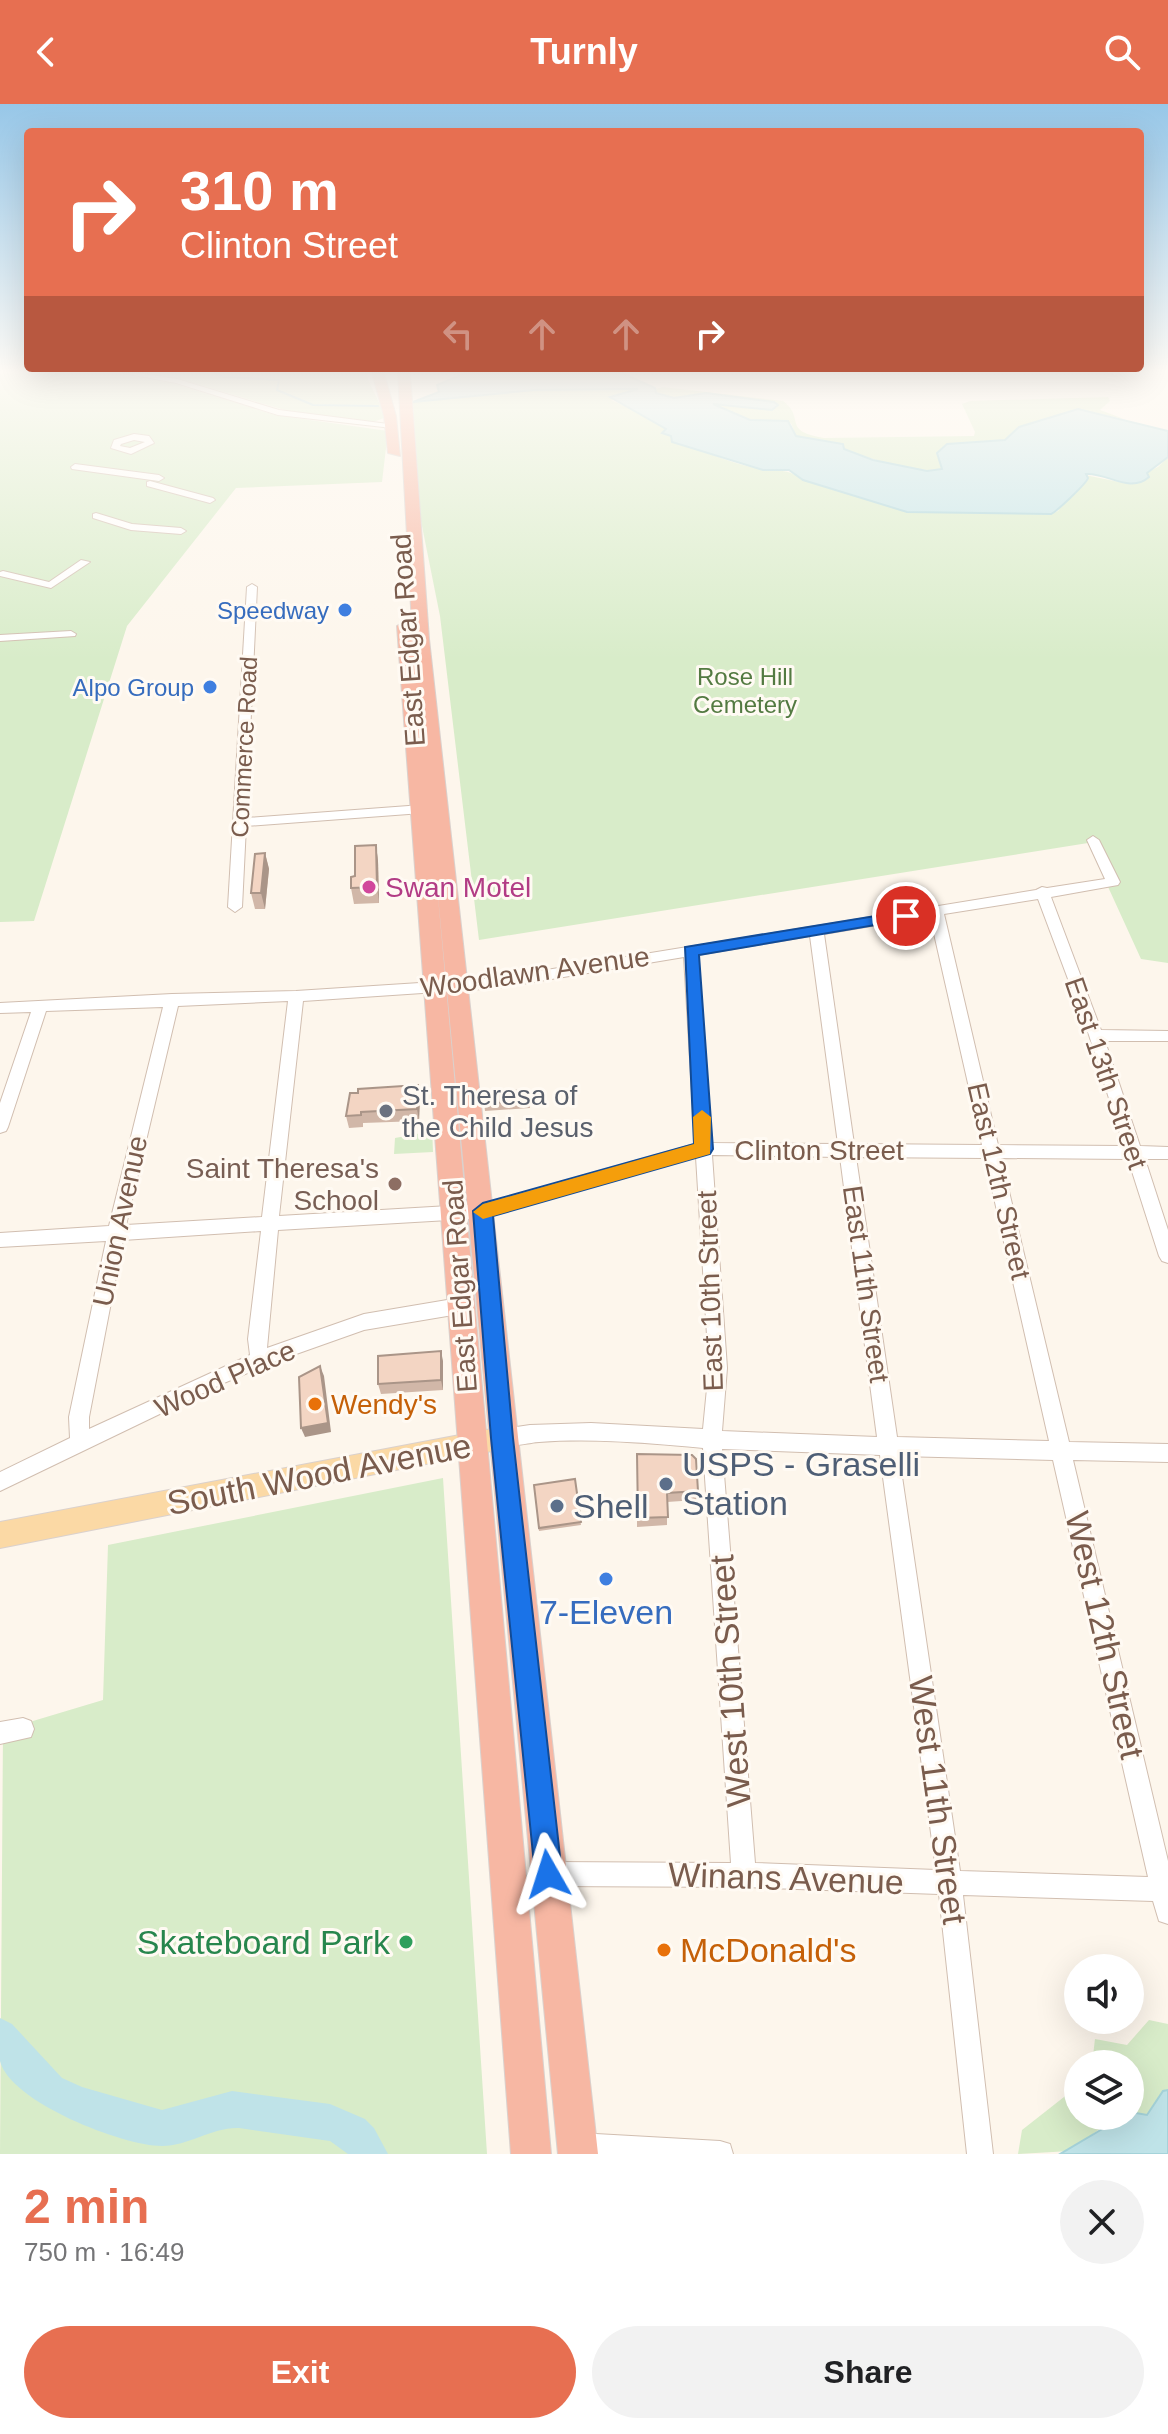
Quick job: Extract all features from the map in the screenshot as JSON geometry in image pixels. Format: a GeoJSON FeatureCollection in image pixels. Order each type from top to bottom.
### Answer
{"type":"FeatureCollection","features":[{"type":"Feature","properties":{"kind":"highway","name":"East Edgar Road"},"geometry":{"type":"LineString","coordinates":[[396,469],[407,667],[422,809],[448,986],[470,1094],[483,1211],[487,1441],[531,2154]]}},
{"type":"Feature","properties":{"kind":"highway","name":"East Edgar Road"},"geometry":{"type":"LineString","coordinates":[[411,469],[448,986],[459,1306],[487,1441],[548,1874],[578,2150]]}},
{"type":"Feature","properties":{"kind":"main road","name":"South Wood Avenue"},"geometry":{"type":"LineString","coordinates":[[0,1535],[487,1441]]}},
{"type":"Feature","properties":{"kind":"street"},"geometry":{"type":"LineString","coordinates":[[92,469],[154,481],[210,500]]}},
{"type":"Feature","properties":{"kind":"street"},"geometry":{"type":"LineString","coordinates":[[96,516],[131,527],[181,531]]}},
{"type":"Feature","properties":{"kind":"street"},"geometry":{"type":"LineString","coordinates":[[3,574],[51,585],[85,562]]}},
{"type":"Feature","properties":{"kind":"street","name":"Commerce Road"},"geometry":{"type":"LineString","coordinates":[[235,907],[252,587]]}},
{"type":"Feature","properties":{"kind":"street"},"geometry":{"type":"LineString","coordinates":[[0,638],[71,634]]}},
{"type":"Feature","properties":{"kind":"street"},"geometry":{"type":"LineString","coordinates":[[241,822],[422,809]]}},
{"type":"Feature","properties":{"kind":"street","name":"Woodlawn Avenue"},"geometry":{"type":"LineString","coordinates":[[0,1008],[296,996],[497,983],[1042,891],[1113,882],[1093,840]]}},
{"type":"Feature","properties":{"kind":"street","name":"East 13th Street"},"geometry":{"type":"LineString","coordinates":[[1042,891],[1096,1035],[1168,1256]]}},
{"type":"Feature","properties":{"kind":"street","name":"East 12th Street"},"geometry":{"type":"LineString","coordinates":[[936,911],[1062,1451]]}},
{"type":"Feature","properties":{"kind":"street","name":"East 11th Street"},"geometry":{"type":"LineString","coordinates":[[816,930],[889,1447]]}},
{"type":"Feature","properties":{"kind":"street","name":"East 10th Street"},"geometry":{"type":"LineString","coordinates":[[691,950],[718,1368],[712,1440]]}},
{"type":"Feature","properties":{"kind":"street"},"geometry":{"type":"LineString","coordinates":[[260,1362],[257,1339],[273,1224],[296,996]]}},
{"type":"Feature","properties":{"kind":"street","name":"Union Avenue"},"geometry":{"type":"LineString","coordinates":[[80,1445],[79,1417],[116,1233],[172,999]]}},
{"type":"Feature","properties":{"kind":"street"},"geometry":{"type":"LineString","coordinates":[[0,1127],[40,1006]]}},
{"type":"Feature","properties":{"kind":"street"},"geometry":{"type":"LineString","coordinates":[[1096,1035],[1168,1036]]}},
{"type":"Feature","properties":{"kind":"street","name":"Clinton Street"},"geometry":{"type":"LineString","coordinates":[[0,1240],[483,1211],[704,1149],[1168,1153]]}},
{"type":"Feature","properties":{"kind":"street","name":"Wood Place"},"geometry":{"type":"LineString","coordinates":[[0,1482],[260,1362],[349,1327],[459,1306]]}},
{"type":"Feature","properties":{"kind":"street","name":"South Wood Avenue"},"geometry":{"type":"LineString","coordinates":[[487,1441],[526,1433],[889,1447],[1168,1453]]}},
{"type":"Feature","properties":{"kind":"street","name":"West 10th Street"},"geometry":{"type":"LineString","coordinates":[[712,1440],[744,1875]]}},
{"type":"Feature","properties":{"kind":"street","name":"West 11th Street"},"geometry":{"type":"LineString","coordinates":[[889,1447],[950,1883],[980,2154]]}},
{"type":"Feature","properties":{"kind":"street","name":"West 12th Street"},"geometry":{"type":"LineString","coordinates":[[1062,1451],[1165,1887],[1168,1912]]}},
{"type":"Feature","properties":{"kind":"street"},"geometry":{"type":"LineString","coordinates":[[0,1733],[23,1729]]}},
{"type":"Feature","properties":{"kind":"street","name":"Winans Avenue"},"geometry":{"type":"LineString","coordinates":[[548,1874],[744,1875],[1138,1890],[1165,1887]]}},
{"type":"Feature","properties":{"kind":"street"},"geometry":{"type":"LineString","coordinates":[[578,2150],[720,2154]]}},
{"type":"Feature","properties":{"kind":"green space"},"geometry":{"type":"Polygon","coordinates":[[[0,469],[384,469],[382,482],[236,488],[127,626],[34,921],[0,922],[0,469]]]}},
{"type":"Feature","properties":{"kind":"green space","name":"Rose Hill Cemetery"},"geometry":{"type":"Polygon","coordinates":[[[417,469],[760,469],[788,472],[803,480],[907,512],[1051,514],[1058,511],[1085,475],[1124,483],[1154,469],[1168,469],[1168,963],[1141,959],[1088,843],[479,940],[440,616],[421,521],[417,469]]]}},
{"type":"Feature","properties":{"kind":"green space"},"geometry":{"type":"Polygon","coordinates":[[[432,1126],[433,1152],[394,1154],[395,1138],[422,1133],[432,1126]]]}},
{"type":"Feature","properties":{"kind":"green space"},"geometry":{"type":"Polygon","coordinates":[[[443,1478],[487,2154],[0,2154],[3,1730],[103,1700],[108,1545],[443,1478]]]}},
{"type":"Feature","properties":{"kind":"green space"},"geometry":{"type":"Polygon","coordinates":[[[1149,2020],[1168,2024],[1168,2090],[1163,2091],[1147,2115],[1144,2114],[1144,2050],[1094,2050],[1095,2039],[1127,2045],[1137,2034],[1144,2034],[1144,2026],[1149,2020]]]}},
{"type":"Feature","properties":{"kind":"green space"},"geometry":{"type":"Polygon","coordinates":[[[1064,2097],[1064,2130],[1098,2130],[1070,2151],[1018,2154],[1022,2130],[1064,2097]]]}},
{"type":"Feature","properties":{"kind":"water"},"geometry":{"type":"Polygon","coordinates":[[[759,469],[1153,469],[1147,473],[1149,477],[1134,483],[1086,474],[1088,478],[1082,486],[1051,514],[907,512],[803,480],[789,470],[759,469]]]}},
{"type":"Feature","properties":{"kind":"water"},"geometry":{"type":"Polygon","coordinates":[[[1168,2090],[1168,2154],[1060,2154],[1101,2130],[1144,2130],[1144,2114],[1147,2115],[1163,2091],[1168,2090]]]}},
{"type":"Feature","properties":{"kind":"building"},"geometry":{"type":"Polygon","coordinates":[[[376,845],[377,887],[351,888],[351,877],[355,876],[355,846],[376,845]]]}},
{"type":"Feature","properties":{"kind":"building"},"geometry":{"type":"Polygon","coordinates":[[[265,853],[261,893],[251,893],[255,854],[265,853]]]}},
{"type":"Feature","properties":{"kind":"building"},"geometry":{"type":"Polygon","coordinates":[[[418,1085],[417,1109],[361,1112],[361,1115],[346,1116],[350,1093],[358,1093],[358,1089],[418,1085]]]}},
{"type":"Feature","properties":{"kind":"building"},"geometry":{"type":"Polygon","coordinates":[[[528,1090],[529,1100],[484,1104],[483,1093],[528,1090]]]}},
{"type":"Feature","properties":{"kind":"building"},"geometry":{"type":"Polygon","coordinates":[[[441,1351],[441,1380],[378,1384],[378,1356],[441,1351]]]}},
{"type":"Feature","properties":{"kind":"building","name":"Wendy's"},"geometry":{"type":"Polygon","coordinates":[[[320,1366],[328,1423],[301,1428],[299,1377],[320,1366]]]}},
{"type":"Feature","properties":{"kind":"building","name":"USPS - Graselli Station"},"geometry":{"type":"Polygon","coordinates":[[[637,1454],[692,1455],[696,1459],[698,1491],[667,1493],[668,1517],[638,1518],[637,1454]]]}},
{"type":"Feature","properties":{"kind":"building","name":"Shell"},"geometry":{"type":"Polygon","coordinates":[[[575,1479],[581,1522],[539,1528],[534,1485],[575,1479]]]}},
{"type":"Feature","properties":{"kind":"waterway"},"geometry":{"type":"LineString","coordinates":[[0,2036],[49,2091],[116,2117],[162,2128],[232,2109],[279,2118],[330,2122],[352,2132],[369,2154]]}},
{"type":"Feature","properties":{"kind":"slow traffic"},"geometry":{"type":"LineString","coordinates":[[483,1212],[704,1149],[702,1117]]}},
{"type":"Feature","properties":{"kind":"place","name":"Speedway"},"geometry":{"type":"Point","coordinates":[345,610]}},
{"type":"Feature","properties":{"kind":"place","name":"Alpo Group"},"geometry":{"type":"Point","coordinates":[210,687]}},
{"type":"Feature","properties":{"kind":"place","name":"Swan Motel"},"geometry":{"type":"Point","coordinates":[369,887]}},
{"type":"Feature","properties":{"kind":"place","name":"St. Theresa of the Child Jesus"},"geometry":{"type":"Point","coordinates":[386,1111]}},
{"type":"Feature","properties":{"kind":"place","name":"Saint Theresa's School"},"geometry":{"type":"Point","coordinates":[395,1184]}},
{"type":"Feature","properties":{"kind":"place","name":"Wendy's"},"geometry":{"type":"Point","coordinates":[315,1404]}},
{"type":"Feature","properties":{"kind":"place","name":"USPS - Graselli Station"},"geometry":{"type":"Point","coordinates":[666,1484]}},
{"type":"Feature","properties":{"kind":"place","name":"Shell"},"geometry":{"type":"Point","coordinates":[557,1506]}},
{"type":"Feature","properties":{"kind":"place","name":"7-Eleven"},"geometry":{"type":"Point","coordinates":[606,1579]}},
{"type":"Feature","properties":{"kind":"place","name":"Skateboard Park"},"geometry":{"type":"Point","coordinates":[406,1942]}},
{"type":"Feature","properties":{"kind":"place","name":"McDonald's"},"geometry":{"type":"Point","coordinates":[664,1950]}},
{"type":"Feature","properties":{"kind":"route"},"geometry":{"type":"LineString","coordinates":[[548,1874],[502,1438],[483,1211],[704,1149],[691,950],[906,916]]}}]}
